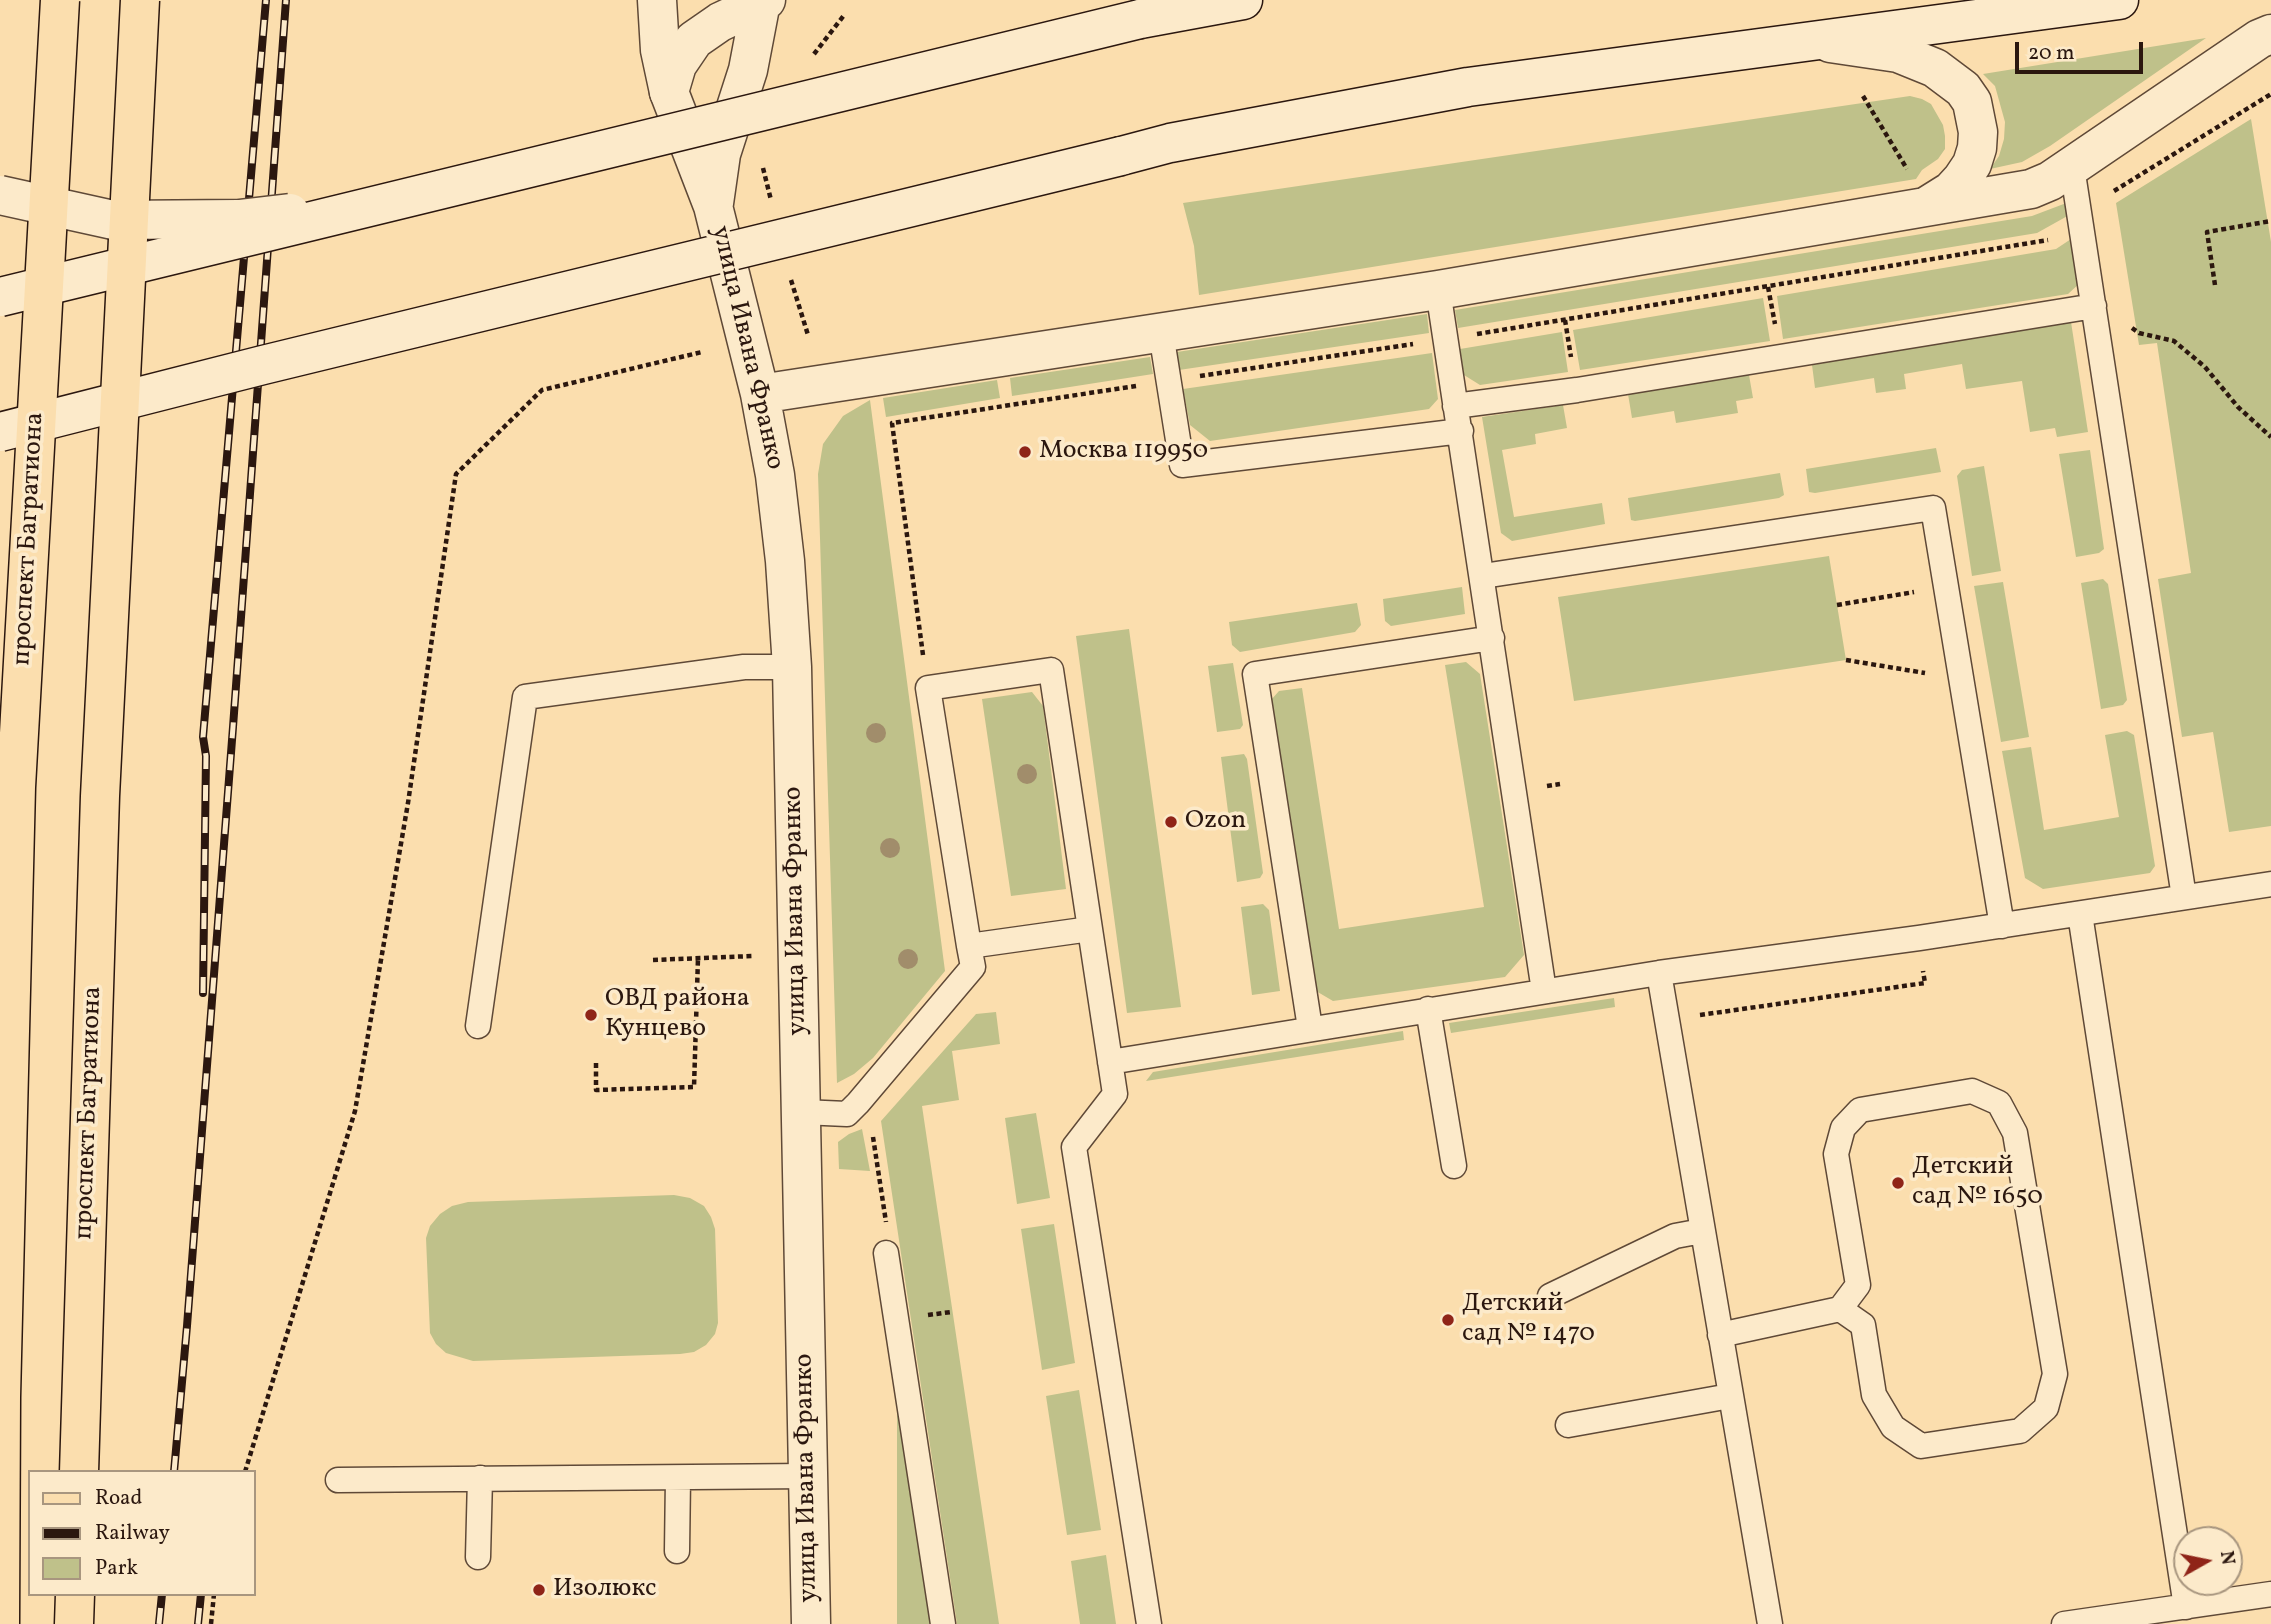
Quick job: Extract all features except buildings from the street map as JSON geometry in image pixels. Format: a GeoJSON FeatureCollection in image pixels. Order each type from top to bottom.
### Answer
{"type":"FeatureCollection","features":[{"type":"Feature","properties":{"kind":"main road","name":"проспект Багратиона"},"geometry":{"type":"LineString","coordinates":[[0,1624],[1,1397],[16,787],[60,0]]}},
{"type":"Feature","properties":{"kind":"main road","name":"проспект Багратиона"},"geometry":{"type":"LineString","coordinates":[[79,1470],[100,796],[140,0]]}},
{"type":"Feature","properties":{"kind":"main road"},"geometry":{"type":"LineString","coordinates":[[74,1624],[75,1596]]}},
{"type":"Feature","properties":{"kind":"street","name":"улица Ивана Франко"},"geometry":{"type":"LineString","coordinates":[[657,0],[660,50],[669,92],[713,206],[760,394],[775,475],[785,561],[792,667],[811,1624]]}},
{"type":"Feature","properties":{"kind":"street"},"geometry":{"type":"LineString","coordinates":[[0,298],[1140,19],[1243,0]]}},
{"type":"Feature","properties":{"kind":"street"},"geometry":{"type":"LineString","coordinates":[[0,432],[1170,143],[1468,87],[2119,0]]}},
{"type":"Feature","properties":{"kind":"street","name":"улица Ивана Франко"},"geometry":{"type":"LineString","coordinates":[[669,92],[677,65],[694,40],[720,22],[763,1]]}},
{"type":"Feature","properties":{"kind":"street","name":"улица Ивана Франко"},"geometry":{"type":"LineString","coordinates":[[713,206],[721,154],[748,70],[763,1]]}},
{"type":"Feature","properties":{"kind":"street"},"geometry":{"type":"LineString","coordinates":[[1918,190],[2001,195],[2050,181],[2259,39],[2271,34]]}},
{"type":"Feature","properties":{"kind":"street"},"geometry":{"type":"LineString","coordinates":[[760,394],[1438,290],[1918,190],[1951,191],[1972,164],[1977,148],[1976,116],[1972,102],[1963,89],[1935,68],[1898,53],[1811,41]]}},
{"type":"Feature","properties":{"kind":"street"},"geometry":{"type":"LineString","coordinates":[[0,195],[113,220],[239,219],[403,199]]}},
{"type":"Feature","properties":{"kind":"lane"},"geometry":{"type":"LineString","coordinates":[[2073,167],[2184,897]]}},
{"type":"Feature","properties":{"kind":"lane"},"geometry":{"type":"LineString","coordinates":[[1438,290],[1545,991]]}},
{"type":"Feature","properties":{"kind":"lane"},"geometry":{"type":"LineString","coordinates":[[1455,406],[1577,390],[2094,306]]}},
{"type":"Feature","properties":{"kind":"lane"},"geometry":{"type":"LineString","coordinates":[[1161,333],[1182,466],[1461,431]]}},
{"type":"Feature","properties":{"kind":"lane"},"geometry":{"type":"LineString","coordinates":[[1483,576],[1933,508],[2002,926]]}},
{"type":"Feature","properties":{"kind":"lane"},"geometry":{"type":"LineString","coordinates":[[1310,1028],[1255,674],[1492,638]]}},
{"type":"Feature","properties":{"kind":"lane"},"geometry":{"type":"LineString","coordinates":[[478,1026],[525,697],[744,667],[792,667]]}},
{"type":"Feature","properties":{"kind":"lane"},"geometry":{"type":"LineString","coordinates":[[802,1112],[847,1114],[973,967],[928,688],[1051,670],[1115,1094],[1074,1147],[1149,1624]]}},
{"type":"Feature","properties":{"kind":"lane"},"geometry":{"type":"LineString","coordinates":[[1110,1062],[1660,973],[1919,939],[2271,884]]}},
{"type":"Feature","properties":{"kind":"lane"},"geometry":{"type":"LineString","coordinates":[[2080,914],[2186,1607]]}},
{"type":"Feature","properties":{"kind":"lane"},"geometry":{"type":"LineString","coordinates":[[969,946],[1090,929]]}},
{"type":"Feature","properties":{"kind":"lane"},"geometry":{"type":"LineString","coordinates":[[1660,973],[1770,1624]]}},
{"type":"Feature","properties":{"kind":"lane"},"geometry":{"type":"LineString","coordinates":[[1428,1009],[1454,1166]]}},
{"type":"Feature","properties":{"kind":"lane"},"geometry":{"type":"LineString","coordinates":[[1720,1335],[1840,1310],[1858,1285],[1836,1154],[1843,1128],[1860,1110],[1972,1091],[1999,1103],[2015,1133],[2056,1374],[2046,1408],[2020,1431],[1921,1446],[1893,1427],[1886,1417],[1874,1395],[1863,1325],[1840,1310]]}},
{"type":"Feature","properties":{"kind":"lane"},"geometry":{"type":"LineString","coordinates":[[1550,1296],[1675,1236],[1702,1231]]}},
{"type":"Feature","properties":{"kind":"lane"},"geometry":{"type":"LineString","coordinates":[[886,1253],[943,1624]]}},
{"type":"Feature","properties":{"kind":"lane"},"geometry":{"type":"LineString","coordinates":[[1568,1425],[1730,1396]]}},
{"type":"Feature","properties":{"kind":"lane"},"geometry":{"type":"LineString","coordinates":[[338,1480],[809,1476]]}},
{"type":"Feature","properties":{"kind":"lane"},"geometry":{"type":"LineString","coordinates":[[478,1558],[480,1478]]}},
{"type":"Feature","properties":{"kind":"lane"},"geometry":{"type":"LineString","coordinates":[[677,1551],[678,1478]]}},
{"type":"Feature","properties":{"kind":"lane"},"geometry":{"type":"LineString","coordinates":[[2064,1624],[2271,1594]]}},
{"type":"Feature","properties":{"kind":"path"},"geometry":{"type":"LineString","coordinates":[[812,56],[845,14]]}},
{"type":"Feature","properties":{"kind":"path"},"geometry":{"type":"LineString","coordinates":[[928,688],[892,423],[1446,340],[2045,243],[2101,199],[2271,94]]}},
{"type":"Feature","properties":{"kind":"path"},"geometry":{"type":"LineString","coordinates":[[1863,96],[1918,190]]}},
{"type":"Feature","properties":{"kind":"path"},"geometry":{"type":"LineString","coordinates":[[761,158],[774,212]]}},
{"type":"Feature","properties":{"kind":"path"},"geometry":{"type":"LineString","coordinates":[[2216,285],[2207,232],[2271,222]]}},
{"type":"Feature","properties":{"kind":"path"},"geometry":{"type":"LineString","coordinates":[[788,267],[808,334]]}},
{"type":"Feature","properties":{"kind":"path"},"geometry":{"type":"LineString","coordinates":[[2094,306],[2139,332],[2174,341],[2205,366],[2238,407],[2271,437]]}},
{"type":"Feature","properties":{"kind":"path"},"geometry":{"type":"LineString","coordinates":[[246,1470],[355,1111],[408,803],[456,474],[542,390],[702,352]]}},
{"type":"Feature","properties":{"kind":"path"},"geometry":{"type":"LineString","coordinates":[[1837,605],[1946,587]]}},
{"type":"Feature","properties":{"kind":"path"},"geometry":{"type":"LineString","coordinates":[[1846,660],[1961,680]]}},
{"type":"Feature","properties":{"kind":"path"},"geometry":{"type":"LineString","coordinates":[[1549,786],[1560,784]]}},
{"type":"Feature","properties":{"kind":"path"},"geometry":{"type":"LineString","coordinates":[[1718,1012],[1925,983],[1919,939]]}},
{"type":"Feature","properties":{"kind":"path"},"geometry":{"type":"LineString","coordinates":[[653,960],[753,956]]}},
{"type":"Feature","properties":{"kind":"path"},"geometry":{"type":"LineString","coordinates":[[596,1063],[596,1090],[694,1087],[698,958]]}},
{"type":"Feature","properties":{"kind":"path"},"geometry":{"type":"LineString","coordinates":[[858,1103],[869,1113],[887,1224],[886,1253]]}},
{"type":"Feature","properties":{"kind":"path"},"geometry":{"type":"LineString","coordinates":[[211,1624],[214,1596]]}},
{"type":"Feature","properties":{"kind":"green space"},"geometry":{"type":"Polygon","coordinates":[[[2206,38],[2050,146],[2022,162],[1990,169],[1999,156],[2005,122],[1995,86],[1983,74],[2206,38]]]}},
{"type":"Feature","properties":{"kind":"green space"},"geometry":{"type":"Polygon","coordinates":[[[1910,96],[1931,104],[1943,125],[1945,136],[1945,149],[1916,179],[1199,295],[1194,246],[1183,203],[1910,96]]]}},
{"type":"Feature","properties":{"kind":"green space"},"geometry":{"type":"Polygon","coordinates":[[[2251,119],[2271,242],[2271,826],[2229,832],[2213,732],[2182,737],[2158,579],[2191,573],[2157,343],[2139,345],[2116,203],[2251,119]]]}},
{"type":"Feature","properties":{"kind":"green space"},"geometry":{"type":"Polygon","coordinates":[[[2069,202],[2071,214],[2037,233],[1458,328],[1455,310],[2032,216],[2069,202]]]}},
{"type":"Feature","properties":{"kind":"green space"},"geometry":{"type":"Polygon","coordinates":[[[2074,237],[2081,282],[2068,294],[1783,339],[1777,296],[2056,249],[2074,237]]]}},
{"type":"Feature","properties":{"kind":"green space"},"geometry":{"type":"Polygon","coordinates":[[[1763,298],[1770,341],[1580,370],[1573,330],[1763,298]]]}},
{"type":"Feature","properties":{"kind":"green space"},"geometry":{"type":"Polygon","coordinates":[[[1427,314],[1429,333],[1179,370],[1177,352],[1427,314]]]}},
{"type":"Feature","properties":{"kind":"green space"},"geometry":{"type":"Polygon","coordinates":[[[2071,322],[2088,432],[2057,437],[2055,428],[2030,432],[2022,381],[1966,389],[1962,364],[1904,374],[1906,389],[1876,393],[1874,378],[1815,388],[1812,365],[2071,322]]]}},
{"type":"Feature","properties":{"kind":"green space"},"geometry":{"type":"Polygon","coordinates":[[[1562,332],[1568,372],[1480,385],[1464,375],[1460,349],[1562,332]]]}},
{"type":"Feature","properties":{"kind":"green space"},"geometry":{"type":"Polygon","coordinates":[[[1432,353],[1438,399],[1429,409],[1210,441],[1190,425],[1183,389],[1432,353]]]}},
{"type":"Feature","properties":{"kind":"green space"},"geometry":{"type":"Polygon","coordinates":[[[1150,357],[1153,374],[1012,396],[1010,378],[1150,357]]]}},
{"type":"Feature","properties":{"kind":"green space"},"geometry":{"type":"Polygon","coordinates":[[[1749,375],[1753,398],[1736,401],[1738,413],[1676,423],[1674,411],[1632,418],[1628,394],[1749,375]]]}},
{"type":"Feature","properties":{"kind":"green space"},"geometry":{"type":"Polygon","coordinates":[[[997,380],[1000,398],[886,417],[883,398],[997,380]]]}},
{"type":"Feature","properties":{"kind":"green space"},"geometry":{"type":"Polygon","coordinates":[[[870,400],[945,971],[873,1058],[854,1074],[837,1083],[818,474],[823,444],[843,416],[870,400]]]}},
{"type":"Feature","properties":{"kind":"green space"},"geometry":{"type":"Polygon","coordinates":[[[1563,405],[1567,428],[1535,434],[1536,444],[1502,450],[1514,517],[1602,503],[1605,524],[1512,541],[1501,533],[1482,417],[1563,405]]]}},
{"type":"Feature","properties":{"kind":"green space"},"geometry":{"type":"Polygon","coordinates":[[[1936,448],[1941,472],[1809,492],[1806,469],[1936,448]]]}},
{"type":"Feature","properties":{"kind":"green space"},"geometry":{"type":"Polygon","coordinates":[[[2090,450],[2104,549],[2099,553],[2076,557],[2059,454],[2090,450]]]}},
{"type":"Feature","properties":{"kind":"green space"},"geometry":{"type":"Polygon","coordinates":[[[1984,466],[2001,571],[1972,576],[1957,476],[1962,470],[1984,466]]]}},
{"type":"Feature","properties":{"kind":"green space"},"geometry":{"type":"Polygon","coordinates":[[[1780,473],[1784,495],[1779,498],[1631,520],[1628,498],[1780,473]]]}},
{"type":"Feature","properties":{"kind":"green space"},"geometry":{"type":"Polygon","coordinates":[[[1829,556],[1846,660],[1574,701],[1558,597],[1829,556]]]}},
{"type":"Feature","properties":{"kind":"green space"},"geometry":{"type":"Polygon","coordinates":[[[2103,579],[2108,584],[2127,700],[2123,705],[2101,709],[2081,583],[2103,579]]]}},
{"type":"Feature","properties":{"kind":"green space"},"geometry":{"type":"Polygon","coordinates":[[[2003,582],[2029,737],[2001,742],[1974,586],[2003,582]]]}},
{"type":"Feature","properties":{"kind":"green space"},"geometry":{"type":"Polygon","coordinates":[[[1462,587],[1465,614],[1391,626],[1385,621],[1383,599],[1462,587]]]}},
{"type":"Feature","properties":{"kind":"green space"},"geometry":{"type":"Polygon","coordinates":[[[1357,603],[1361,625],[1355,632],[1240,652],[1232,645],[1229,622],[1357,603]]]}},
{"type":"Feature","properties":{"kind":"green space"},"geometry":{"type":"Polygon","coordinates":[[[1129,629],[1181,1007],[1127,1013],[1076,636],[1129,629]]]}},
{"type":"Feature","properties":{"kind":"green space"},"geometry":{"type":"Polygon","coordinates":[[[1466,662],[1480,674],[1524,955],[1505,977],[1333,1001],[1316,991],[1271,700],[1279,691],[1302,688],[1339,929],[1484,907],[1445,665],[1466,662]]]}},
{"type":"Feature","properties":{"kind":"green space"},"geometry":{"type":"Polygon","coordinates":[[[1233,663],[1243,725],[1240,729],[1217,732],[1208,666],[1233,663]]]}},
{"type":"Feature","properties":{"kind":"green space"},"geometry":{"type":"Polygon","coordinates":[[[1032,692],[1043,706],[1066,889],[1011,896],[982,699],[1032,692]]]}},
{"type":"Feature","properties":{"kind":"green space"},"geometry":{"type":"Polygon","coordinates":[[[2127,731],[2134,735],[2155,866],[2150,873],[2043,889],[2025,878],[2002,751],[2031,747],[2044,830],[2119,817],[2105,735],[2127,731]]]}},
{"type":"Feature","properties":{"kind":"green space"},"geometry":{"type":"Polygon","coordinates":[[[1244,754],[1247,759],[1263,873],[1260,878],[1237,882],[1221,757],[1244,754]]]}},
{"type":"Feature","properties":{"kind":"green space"},"geometry":{"type":"Polygon","coordinates":[[[1263,904],[1269,910],[1280,991],[1252,995],[1241,907],[1263,904]]]}},
{"type":"Feature","properties":{"kind":"green space"},"geometry":{"type":"Polygon","coordinates":[[[1614,998],[1615,1007],[1451,1033],[1449,1023],[1614,998]]]}},
{"type":"Feature","properties":{"kind":"green space"},"geometry":{"type":"Polygon","coordinates":[[[996,1012],[1000,1044],[952,1051],[959,1100],[922,1106],[999,1624],[957,1624],[881,1121],[976,1014],[996,1012]]]}},
{"type":"Feature","properties":{"kind":"green space"},"geometry":{"type":"Polygon","coordinates":[[[1403,1031],[1404,1040],[1146,1081],[1153,1072],[1403,1031]]]}},
{"type":"Feature","properties":{"kind":"green space"},"geometry":{"type":"Polygon","coordinates":[[[1036,1113],[1050,1198],[1017,1204],[1005,1118],[1036,1113]]]}},
{"type":"Feature","properties":{"kind":"green space"},"geometry":{"type":"Polygon","coordinates":[[[862,1129],[870,1171],[839,1169],[838,1142],[862,1129]]]}},
{"type":"Feature","properties":{"kind":"green space"},"geometry":{"type":"Polygon","coordinates":[[[674,1195],[690,1198],[704,1206],[715,1229],[718,1323],[715,1334],[706,1345],[694,1352],[680,1354],[473,1361],[446,1353],[436,1344],[430,1333],[426,1238],[430,1226],[440,1214],[452,1206],[468,1202],[674,1195]]]}},
{"type":"Feature","properties":{"kind":"green space"},"geometry":{"type":"Polygon","coordinates":[[[1054,1224],[1075,1363],[1042,1370],[1021,1229],[1054,1224]]]}},
{"type":"Feature","properties":{"kind":"green space"},"geometry":{"type":"Polygon","coordinates":[[[897,1387],[931,1624],[897,1624],[897,1387]]]}},
{"type":"Feature","properties":{"kind":"green space"},"geometry":{"type":"Polygon","coordinates":[[[1079,1390],[1101,1530],[1067,1535],[1046,1396],[1079,1390]]]}},
{"type":"Feature","properties":{"kind":"green space"},"geometry":{"type":"Polygon","coordinates":[[[1106,1555],[1116,1624],[1080,1624],[1071,1561],[1106,1555]]]}},
{"type":"Feature","properties":{"kind":"railway"},"geometry":{"type":"LineString","coordinates":[[203,993],[206,756],[203,737],[266,0]]}},
{"type":"Feature","properties":{"kind":"railway"},"geometry":{"type":"LineString","coordinates":[[174,1470],[233,727],[286,0]]}},
{"type":"Feature","properties":{"kind":"railway"},"geometry":{"type":"LineString","coordinates":[[159,1624],[162,1596]]}},
{"type":"Feature","properties":{"kind":"railway"},"geometry":{"type":"LineString","coordinates":[[198,1624],[201,1596]]}},
{"type":"Feature","properties":{"kind":"place","name":"Москва 119950"},"geometry":{"type":"Point","coordinates":[1025,452]}},
{"type":"Feature","properties":{"kind":"place","name":"Ozon"},"geometry":{"type":"Point","coordinates":[1171,822]}},
{"type":"Feature","properties":{"kind":"place","name":"ОВД района Кунцево"},"geometry":{"type":"Point","coordinates":[591,1015]}},
{"type":"Feature","properties":{"kind":"place","name":"Детский сад № 1650"},"geometry":{"type":"Point","coordinates":[1898,1183]}},
{"type":"Feature","properties":{"kind":"place","name":"Детский сад № 1470"},"geometry":{"type":"Point","coordinates":[1448,1320]}},
{"type":"Feature","properties":{"kind":"place","name":"Изолюкс"},"geometry":{"type":"Point","coordinates":[539,1590]}}]}
